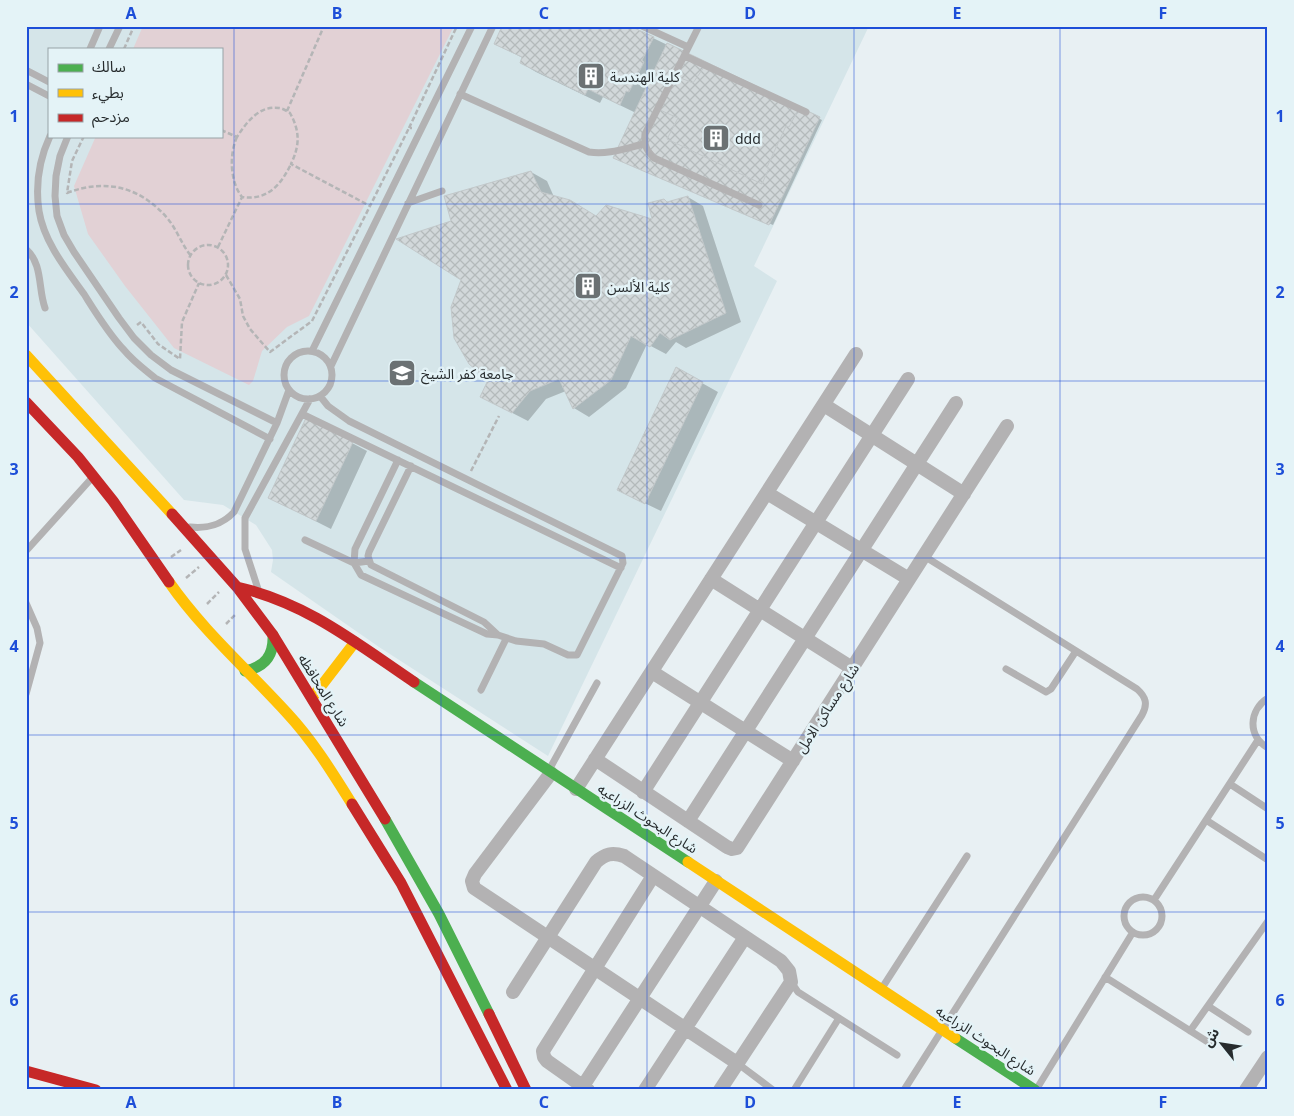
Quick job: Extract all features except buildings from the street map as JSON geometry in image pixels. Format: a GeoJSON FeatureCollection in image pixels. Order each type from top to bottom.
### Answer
{"type":"FeatureCollection","features":[{"type":"Feature","properties":{"kind":"main road","name":"شارع المحافظه"},"geometry":{"type":"LineString","coordinates":[[26,355],[102,436],[234,584],[273,635],[393,833],[439,914],[526,1090]]}},
{"type":"Feature","properties":{"kind":"main road"},"geometry":{"type":"LineString","coordinates":[[26,402],[94,476],[194,615],[276,702],[323,758],[376,841],[424,926],[507,1090]]}},
{"type":"Feature","properties":{"kind":"main road","name":"شارع البحوث الزراعيه"},"geometry":{"type":"LineString","coordinates":[[234,584],[298,605],[1036,1090]]}},
{"type":"Feature","properties":{"kind":"main road"},"geometry":{"type":"LineString","coordinates":[[246,671],[254,670],[268,660],[274,644],[273,635]]}},
{"type":"Feature","properties":{"kind":"main road"},"geometry":{"type":"LineString","coordinates":[[312,698],[355,642]]}},
{"type":"Feature","properties":{"kind":"main road"},"geometry":{"type":"LineString","coordinates":[[26,1071],[96,1090]]}},
{"type":"Feature","properties":{"kind":"street"},"geometry":{"type":"LineString","coordinates":[[576,789],[856,354]]}},
{"type":"Feature","properties":{"kind":"street"},"geometry":{"type":"LineString","coordinates":[[643,792],[908,379]]}},
{"type":"Feature","properties":{"kind":"street"},"geometry":{"type":"LineString","coordinates":[[688,821],[956,403]]}},
{"type":"Feature","properties":{"kind":"street"},"geometry":{"type":"LineString","coordinates":[[824,405],[964,494]]}},
{"type":"Feature","properties":{"kind":"street","name":"شارع مساكن الامل"},"geometry":{"type":"LineString","coordinates":[[595,760],[727,847],[737,848],[1007,426]]}},
{"type":"Feature","properties":{"kind":"street"},"geometry":{"type":"LineString","coordinates":[[767,493],[909,579]]}},
{"type":"Feature","properties":{"kind":"street"},"geometry":{"type":"LineString","coordinates":[[712,579],[852,668]]}},
{"type":"Feature","properties":{"kind":"street"},"geometry":{"type":"LineString","coordinates":[[652,672],[793,761]]}},
{"type":"Feature","properties":{"kind":"street"},"geometry":{"type":"LineString","coordinates":[[550,772],[475,874],[472,881],[474,888],[737,1063]]}},
{"type":"Feature","properties":{"kind":"street"},"geometry":{"type":"LineString","coordinates":[[513,992],[596,862],[609,854],[617,853],[624,856],[786,965],[789,971],[791,982],[720,1090]]}},
{"type":"Feature","properties":{"kind":"street"},"geometry":{"type":"LineString","coordinates":[[654,876],[543,1051],[544,1057],[548,1061],[585,1088],[640,998],[716,881]]}},
{"type":"Feature","properties":{"kind":"street"},"geometry":{"type":"LineString","coordinates":[[645,1090],[745,937]]}},
{"type":"Feature","properties":{"kind":"street"},"geometry":{"type":"LineString","coordinates":[[1246,1090],[1268,1057]]}},
{"type":"Feature","properties":{"kind":"lane"},"geometry":{"type":"LineString","coordinates":[[90,48],[100,26]]}},
{"type":"Feature","properties":{"kind":"lane"},"geometry":{"type":"LineString","coordinates":[[109,48],[120,26]]}},
{"type":"Feature","properties":{"kind":"lane"},"geometry":{"type":"LineString","coordinates":[[312,351],[472,26]]}},
{"type":"Feature","properties":{"kind":"lane"},"geometry":{"type":"LineString","coordinates":[[331,366],[323,356],[312,351],[304,351],[289,359],[284,375],[285,383],[289,390],[299,397],[310,399],[326,392],[332,380],[331,366],[493,26]]}},
{"type":"Feature","properties":{"kind":"lane"},"geometry":{"type":"LineString","coordinates":[[642,26],[688,47]]}},
{"type":"Feature","properties":{"kind":"lane"},"geometry":{"type":"LineString","coordinates":[[699,26],[645,134],[644,144],[654,158],[759,205]]}},
{"type":"Feature","properties":{"kind":"lane"},"geometry":{"type":"LineString","coordinates":[[685,56],[806,112]]}},
{"type":"Feature","properties":{"kind":"lane"},"geometry":{"type":"LineString","coordinates":[[26,70],[48,81]]}},
{"type":"Feature","properties":{"kind":"lane"},"geometry":{"type":"LineString","coordinates":[[26,84],[48,95]]}},
{"type":"Feature","properties":{"kind":"lane"},"geometry":{"type":"LineString","coordinates":[[460,94],[589,152],[599,154],[644,144]]}},
{"type":"Feature","properties":{"kind":"lane"},"geometry":{"type":"LineString","coordinates":[[49,138],[38,170],[37,191],[39,212],[45,232],[54,251],[113,337],[139,366],[155,378],[270,439]]}},
{"type":"Feature","properties":{"kind":"lane"},"geometry":{"type":"LineString","coordinates":[[67,138],[60,156],[55,196],[58,216],[64,235],[129,332],[151,355],[171,370],[277,423]]}},
{"type":"Feature","properties":{"kind":"lane"},"geometry":{"type":"LineString","coordinates":[[408,203],[442,191]]}},
{"type":"Feature","properties":{"kind":"lane"},"geometry":{"type":"LineString","coordinates":[[26,249],[37,264],[41,295],[45,308]]}},
{"type":"Feature","properties":{"kind":"lane"},"geometry":{"type":"LineString","coordinates":[[182,526],[194,528],[218,524],[234,512],[270,439],[289,390]]}},
{"type":"Feature","properties":{"kind":"lane"},"geometry":{"type":"LineString","coordinates":[[320,396],[328,406],[349,421],[618,553],[623,560],[621,568],[577,654],[568,655],[544,644],[487,634],[361,575],[354,563],[355,549],[398,460]]}},
{"type":"Feature","properties":{"kind":"lane"},"geometry":{"type":"LineString","coordinates":[[259,592],[245,549],[245,518],[310,399]]}},
{"type":"Feature","properties":{"kind":"lane"},"geometry":{"type":"LineString","coordinates":[[302,414],[621,568]]}},
{"type":"Feature","properties":{"kind":"lane"},"geometry":{"type":"LineString","coordinates":[[411,466],[369,552],[369,561],[374,568],[484,622],[502,637]]}},
{"type":"Feature","properties":{"kind":"lane"},"geometry":{"type":"LineString","coordinates":[[26,551],[94,476]]}},
{"type":"Feature","properties":{"kind":"lane"},"geometry":{"type":"LineString","coordinates":[[305,540],[354,563],[369,561]]}},
{"type":"Feature","properties":{"kind":"lane"},"geometry":{"type":"LineString","coordinates":[[904,1090],[1145,708],[1146,701],[1143,694],[924,556]]}},
{"type":"Feature","properties":{"kind":"lane"},"geometry":{"type":"LineString","coordinates":[[26,603],[37,628],[40,644],[26,694]]}},
{"type":"Feature","properties":{"kind":"lane"},"geometry":{"type":"LineString","coordinates":[[481,690],[502,637]]}},
{"type":"Feature","properties":{"kind":"lane"},"geometry":{"type":"LineString","coordinates":[[1006,669],[1046,692],[1051,689],[1076,651]]}},
{"type":"Feature","properties":{"kind":"lane"},"geometry":{"type":"LineString","coordinates":[[550,772],[597,683]]}},
{"type":"Feature","properties":{"kind":"lane"},"geometry":{"type":"LineString","coordinates":[[1268,698],[1261,702],[1254,714],[1253,728],[1258,740],[1268,748]]}},
{"type":"Feature","properties":{"kind":"lane"},"geometry":{"type":"LineString","coordinates":[[1154,900],[1258,740]]}},
{"type":"Feature","properties":{"kind":"lane"},"geometry":{"type":"LineString","coordinates":[[1230,784],[1268,809]]}},
{"type":"Feature","properties":{"kind":"lane"},"geometry":{"type":"LineString","coordinates":[[1206,820],[1268,860]]}},
{"type":"Feature","properties":{"kind":"lane"},"geometry":{"type":"LineString","coordinates":[[881,989],[966,856]]}},
{"type":"Feature","properties":{"kind":"lane"},"geometry":{"type":"LineString","coordinates":[[1142,896],[1154,900],[1162,909],[1162,921],[1159,927],[1150,934],[1138,935],[1132,932],[1128,928],[1124,917],[1127,905],[1131,900],[1142,896]]}},
{"type":"Feature","properties":{"kind":"lane"},"geometry":{"type":"LineString","coordinates":[[1190,1031],[1268,921]]}},
{"type":"Feature","properties":{"kind":"lane"},"geometry":{"type":"LineString","coordinates":[[1036,1090],[1132,932]]}},
{"type":"Feature","properties":{"kind":"lane"},"geometry":{"type":"LineString","coordinates":[[1105,977],[1211,1044]]}},
{"type":"Feature","properties":{"kind":"lane"},"geometry":{"type":"LineString","coordinates":[[791,982],[798,992],[897,1055]]}},
{"type":"Feature","properties":{"kind":"lane"},"geometry":{"type":"LineString","coordinates":[[1208,1006],[1248,1032]]}},
{"type":"Feature","properties":{"kind":"lane"},"geometry":{"type":"LineString","coordinates":[[794,1090],[840,1018]]}},
{"type":"Feature","properties":{"kind":"lane"},"geometry":{"type":"LineString","coordinates":[[737,1063],[772,1090]]}},
{"type":"Feature","properties":{"kind":"path"},"geometry":{"type":"LineString","coordinates":[[124,48],[134,26]]}},
{"type":"Feature","properties":{"kind":"path"},"geometry":{"type":"LineString","coordinates":[[286,111],[324,26]]}},
{"type":"Feature","properties":{"kind":"path"},"geometry":{"type":"LineString","coordinates":[[226,275],[240,299],[243,316],[250,330],[270,352],[312,321],[409,128],[457,26]]}},
{"type":"Feature","properties":{"kind":"path"},"geometry":{"type":"LineString","coordinates":[[279,108],[286,111],[290,112],[296,124],[299,142],[286,175],[277,186],[265,195],[253,198],[242,197],[235,189],[232,175],[233,146],[248,121],[264,110],[279,108]]}},
{"type":"Feature","properties":{"kind":"path"},"geometry":{"type":"LineString","coordinates":[[409,128],[421,131]]}},
{"type":"Feature","properties":{"kind":"path"},"geometry":{"type":"LineString","coordinates":[[222,130],[238,137]]}},
{"type":"Feature","properties":{"kind":"path"},"geometry":{"type":"LineString","coordinates":[[83,138],[72,161],[67,193],[84,186],[124,188],[153,205],[169,221],[190,256]]}},
{"type":"Feature","properties":{"kind":"path"},"geometry":{"type":"LineString","coordinates":[[291,164],[370,206]]}},
{"type":"Feature","properties":{"kind":"path"},"geometry":{"type":"LineString","coordinates":[[218,248],[242,197]]}},
{"type":"Feature","properties":{"kind":"path"},"geometry":{"type":"LineString","coordinates":[[206,245],[218,248],[227,256],[228,269],[226,275],[217,284],[211,286],[199,284],[190,274],[188,262],[190,256],[194,251],[206,245]]}},
{"type":"Feature","properties":{"kind":"path"},"geometry":{"type":"LineString","coordinates":[[129,332],[141,322],[158,344],[180,359],[182,322],[199,284]]}},
{"type":"Feature","properties":{"kind":"path"},"geometry":{"type":"LineString","coordinates":[[467,479],[499,416]]}},
{"type":"Feature","properties":{"kind":"path"},"geometry":{"type":"LineString","coordinates":[[158,566],[194,540]]}},
{"type":"Feature","properties":{"kind":"path"},"geometry":{"type":"LineString","coordinates":[[174,589],[211,558]]}},
{"type":"Feature","properties":{"kind":"path"},"geometry":{"type":"LineString","coordinates":[[194,615],[234,584]]}},
{"type":"Feature","properties":{"kind":"path"},"geometry":{"type":"LineString","coordinates":[[212,636],[249,603]]}},
{"type":"Feature","properties":{"kind":"shaded area","name":"جامعة كفر الشيخ"},"geometry":{"type":"Polygon","coordinates":[[[26,26],[869,26],[754,266],[777,281],[548,756],[379,647],[271,572],[272,550],[256,525],[223,505],[184,500],[26,322],[26,26]]]}},
{"type":"Feature","properties":{"kind":"shaded area"},"geometry":{"type":"Polygon","coordinates":[[[143,26],[454,26],[309,316],[287,327],[262,351],[253,381],[249,385],[174,348],[125,286],[88,234],[74,186],[95,138],[222,138],[222,48],[133,48],[143,26]]]}},
{"type":"Feature","properties":{"kind":"traffic: fast"},"geometry":{"type":"LineString","coordinates":[[245,671],[258,666],[267,659],[272,648],[273,635]]}},
{"type":"Feature","properties":{"kind":"traffic: fast"},"geometry":{"type":"LineString","coordinates":[[414,682],[688,862]]}},
{"type":"Feature","properties":{"kind":"traffic: fast"},"geometry":{"type":"LineString","coordinates":[[385,819],[439,914],[489,1014]]}},
{"type":"Feature","properties":{"kind":"traffic: fast"},"geometry":{"type":"LineString","coordinates":[[955,1038],[1035,1090]]}},
{"type":"Feature","properties":{"kind":"traffic: slow"},"geometry":{"type":"LineString","coordinates":[[26,355],[172,514]]}},
{"type":"Feature","properties":{"kind":"traffic: slow"},"geometry":{"type":"LineString","coordinates":[[169,582],[211,634],[296,724],[322,757],[352,804]]}},
{"type":"Feature","properties":{"kind":"traffic: slow"},"geometry":{"type":"LineString","coordinates":[[312,698],[355,642]]}},
{"type":"Feature","properties":{"kind":"traffic: slow"},"geometry":{"type":"LineString","coordinates":[[688,862],[955,1038]]}},
{"type":"Feature","properties":{"kind":"traffic: jam"},"geometry":{"type":"LineString","coordinates":[[26,402],[78,457],[113,501],[169,582]]}},
{"type":"Feature","properties":{"kind":"traffic: jam"},"geometry":{"type":"LineString","coordinates":[[172,514],[237,587],[273,635],[385,819]]}},
{"type":"Feature","properties":{"kind":"traffic: jam"},"geometry":{"type":"LineString","coordinates":[[237,587],[286,603],[308,614],[351,639],[414,682]]}},
{"type":"Feature","properties":{"kind":"traffic: jam"},"geometry":{"type":"LineString","coordinates":[[352,804],[401,883],[507,1090]]}},
{"type":"Feature","properties":{"kind":"traffic: jam"},"geometry":{"type":"LineString","coordinates":[[489,1014],[526,1090]]}},
{"type":"Feature","properties":{"kind":"traffic: jam"},"geometry":{"type":"LineString","coordinates":[[26,1071],[96,1090]]}},
{"type":"Feature","properties":{"kind":"place","name":"كلية الهندسة"},"geometry":{"type":"Point","coordinates":[591,76]}},
{"type":"Feature","properties":{"kind":"place","name":"ddd"},"geometry":{"type":"Point","coordinates":[716,138]}},
{"type":"Feature","properties":{"kind":"place","name":"كلية الألسن"},"geometry":{"type":"Point","coordinates":[588,286]}},
{"type":"Feature","properties":{"kind":"place","name":"جامعة كفر الشيخ"},"geometry":{"type":"Point","coordinates":[402,373]}}]}
